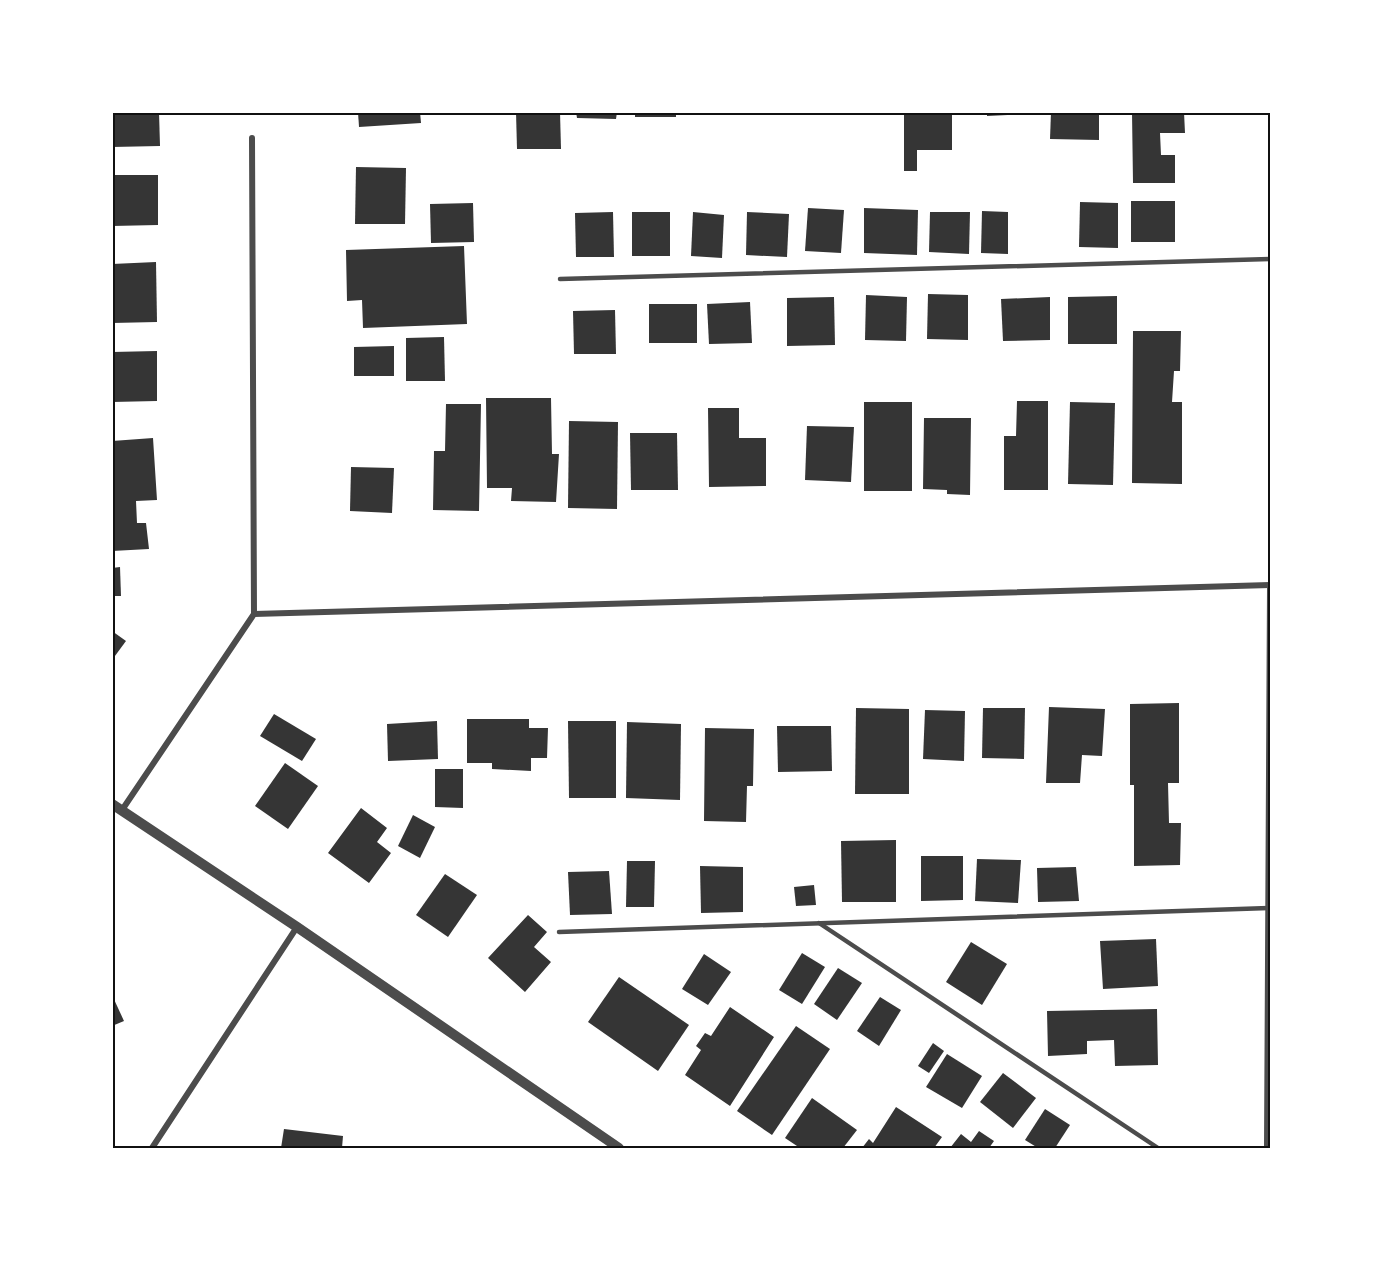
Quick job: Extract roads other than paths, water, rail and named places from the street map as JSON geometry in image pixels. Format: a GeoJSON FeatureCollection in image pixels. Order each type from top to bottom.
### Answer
{"type":"FeatureCollection","features":[{"type":"Feature","properties":{"kind":"street"},"geometry":{"type":"LineString","coordinates":[[252,138],[254,614],[117,807],[297,927],[619,1149]]}},
{"type":"Feature","properties":{"kind":"street"},"geometry":{"type":"LineString","coordinates":[[254,614],[1270,586],[1267,1149]]}},
{"type":"Feature","properties":{"kind":"street"},"geometry":{"type":"LineString","coordinates":[[152,1149],[297,927]]}},
{"type":"Feature","properties":{"kind":"lane"},"geometry":{"type":"LineString","coordinates":[[560,279],[1270,259]]}},
{"type":"Feature","properties":{"kind":"lane"},"geometry":{"type":"LineString","coordinates":[[559,932],[1270,908]]}},
{"type":"Feature","properties":{"kind":"lane"},"geometry":{"type":"LineString","coordinates":[[819,923],[1158,1149]]}}]}
